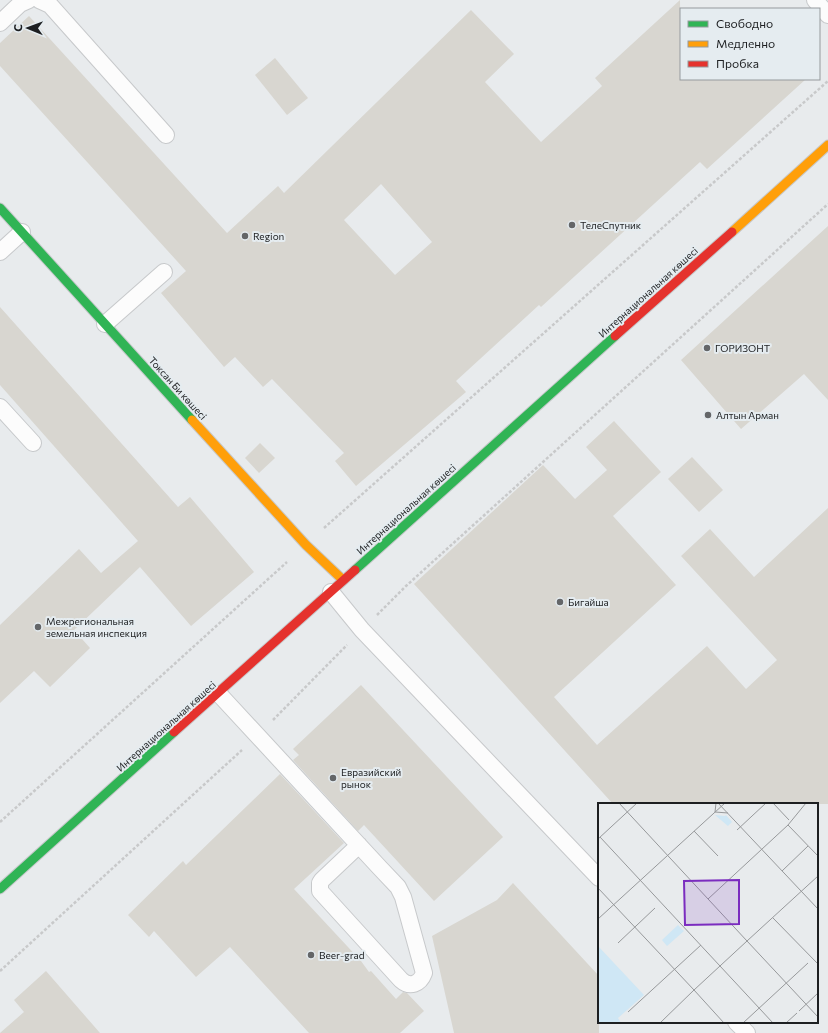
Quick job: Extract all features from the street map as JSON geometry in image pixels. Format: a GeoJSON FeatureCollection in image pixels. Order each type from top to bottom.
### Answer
{"type":"FeatureCollection","features":[{"type":"Feature","properties":{"kind":"main road","name":"Интернациональная көшесі"},"geometry":{"type":"LineString","coordinates":[[2,882],[219,694],[343,580],[828,145]]}},
{"type":"Feature","properties":{"kind":"main road","name":"Токсан Би көшесі"},"geometry":{"type":"LineString","coordinates":[[0,208],[306,545],[343,580]]}},
{"type":"Feature","properties":{"kind":"lane"},"geometry":{"type":"LineString","coordinates":[[0,23],[20,4],[29,0]]}},
{"type":"Feature","properties":{"kind":"lane"},"geometry":{"type":"LineString","coordinates":[[38,0],[44,1],[50,5],[166,135]]}},
{"type":"Feature","properties":{"kind":"lane"},"geometry":{"type":"LineString","coordinates":[[815,0],[828,15]]}},
{"type":"Feature","properties":{"kind":"lane"},"geometry":{"type":"LineString","coordinates":[[0,252],[22,232]]}},
{"type":"Feature","properties":{"kind":"lane"},"geometry":{"type":"LineString","coordinates":[[105,324],[164,272]]}},
{"type":"Feature","properties":{"kind":"lane"},"geometry":{"type":"LineString","coordinates":[[0,407],[33,443]]}},
{"type":"Feature","properties":{"kind":"lane"},"geometry":{"type":"LineString","coordinates":[[331,592],[362,630],[598,877]]}},
{"type":"Feature","properties":{"kind":"lane"},"geometry":{"type":"LineString","coordinates":[[219,694],[398,887],[403,897],[424,973],[422,979],[414,984],[405,984],[320,891],[320,883],[322,880],[359,845]]}},
{"type":"Feature","properties":{"kind":"lane"},"geometry":{"type":"LineString","coordinates":[[737,1023],[747,1033]]}},
{"type":"Feature","properties":{"kind":"path"},"geometry":{"type":"LineString","coordinates":[[0,822],[306,545],[828,81]]}},
{"type":"Feature","properties":{"kind":"path"},"geometry":{"type":"LineString","coordinates":[[0,971],[258,735],[406,586],[828,204]]}},
{"type":"Feature","properties":{"kind":"building"},"geometry":{"type":"Polygon","coordinates":[[[680,0],[680,80],[805,80],[707,169],[700,162],[541,307],[539,305],[456,381],[466,392],[356,486],[335,461],[344,453],[272,379],[263,387],[235,357],[224,367],[161,293],[186,271],[0,66],[0,43],[29,16],[227,233],[278,186],[284,193],[471,10],[514,54],[485,82],[541,142],[602,86],[595,78],[680,0]],[[381,184],[344,220],[395,275],[432,242],[381,184]]]}},
{"type":"Feature","properties":{"kind":"building"},"geometry":{"type":"Polygon","coordinates":[[[275,58],[308,98],[287,115],[255,75],[275,58]]]}},
{"type":"Feature","properties":{"kind":"building"},"geometry":{"type":"Polygon","coordinates":[[[828,226],[828,400],[804,374],[741,429],[681,360],[828,226]]]}},
{"type":"Feature","properties":{"kind":"building"},"geometry":{"type":"Polygon","coordinates":[[[0,307],[178,507],[190,497],[254,572],[191,626],[140,567],[74,630],[90,648],[50,687],[34,671],[0,703],[0,625],[79,549],[101,573],[138,541],[0,385],[0,307]]]}},
{"type":"Feature","properties":{"kind":"building"},"geometry":{"type":"Polygon","coordinates":[[[614,421],[661,472],[613,516],[676,585],[554,697],[597,745],[707,646],[746,689],[777,660],[681,556],[710,529],[754,577],[828,508],[828,804],[612,803],[414,584],[543,465],[575,499],[607,470],[586,447],[614,421]]]}},
{"type":"Feature","properties":{"kind":"building"},"geometry":{"type":"Polygon","coordinates":[[[260,443],[275,458],[259,473],[245,458],[260,443]]]}},
{"type":"Feature","properties":{"kind":"building"},"geometry":{"type":"Polygon","coordinates":[[[692,457],[723,490],[699,512],[668,479],[692,457]]]}},
{"type":"Feature","properties":{"kind":"building"},"geometry":{"type":"Polygon","coordinates":[[[361,685],[503,837],[434,901],[364,825],[358,831],[293,760],[299,755],[293,749],[361,685]]]}},
{"type":"Feature","properties":{"kind":"building"},"geometry":{"type":"Polygon","coordinates":[[[280,774],[344,843],[294,889],[361,961],[369,972],[371,971],[396,999],[403,992],[407,993],[424,1011],[400,1033],[309,1033],[230,947],[196,977],[154,931],[149,937],[128,915],[183,861],[186,865],[280,774]]]}},
{"type":"Feature","properties":{"kind":"building"},"geometry":{"type":"Polygon","coordinates":[[[513,883],[598,975],[599,1033],[454,1033],[432,936],[497,900],[513,883]]]}},
{"type":"Feature","properties":{"kind":"building"},"geometry":{"type":"Polygon","coordinates":[[[46,971],[100,1033],[0,1033],[24,1012],[14,1000],[46,971]]]}},
{"type":"Feature","properties":{"kind":"traffic: fast"},"geometry":{"type":"LineString","coordinates":[[0,208],[192,420]]}},
{"type":"Feature","properties":{"kind":"traffic: fast"},"geometry":{"type":"LineString","coordinates":[[355,570],[615,336]]}},
{"type":"Feature","properties":{"kind":"traffic: fast"},"geometry":{"type":"LineString","coordinates":[[0,889],[174,732]]}},
{"type":"Feature","properties":{"kind":"traffic: slow"},"geometry":{"type":"LineString","coordinates":[[732,232],[828,145]]}},
{"type":"Feature","properties":{"kind":"traffic: slow"},"geometry":{"type":"LineString","coordinates":[[192,420],[306,545],[343,580]]}},
{"type":"Feature","properties":{"kind":"traffic: jam"},"geometry":{"type":"LineString","coordinates":[[615,336],[732,232]]}},
{"type":"Feature","properties":{"kind":"traffic: jam"},"geometry":{"type":"LineString","coordinates":[[174,732],[355,570]]}},
{"type":"Feature","properties":{"kind":"place","name":"ТелеСпутник"},"geometry":{"type":"Point","coordinates":[572,225]}},
{"type":"Feature","properties":{"kind":"place","name":"Region"},"geometry":{"type":"Point","coordinates":[245,236]}},
{"type":"Feature","properties":{"kind":"place","name":"ГОРИЗОНТ"},"geometry":{"type":"Point","coordinates":[707,348]}},
{"type":"Feature","properties":{"kind":"place","name":"Алтын Арман"},"geometry":{"type":"Point","coordinates":[708,415]}},
{"type":"Feature","properties":{"kind":"place","name":"Бигайша"},"geometry":{"type":"Point","coordinates":[560,602]}},
{"type":"Feature","properties":{"kind":"place","name":"Межрегиональная земельная инспекция"},"geometry":{"type":"Point","coordinates":[38,627]}},
{"type":"Feature","properties":{"kind":"place","name":"Евразийский рынок"},"geometry":{"type":"Point","coordinates":[333,778]}},
{"type":"Feature","properties":{"kind":"place","name":"Beer-grad"},"geometry":{"type":"Point","coordinates":[311,955]}}]}
